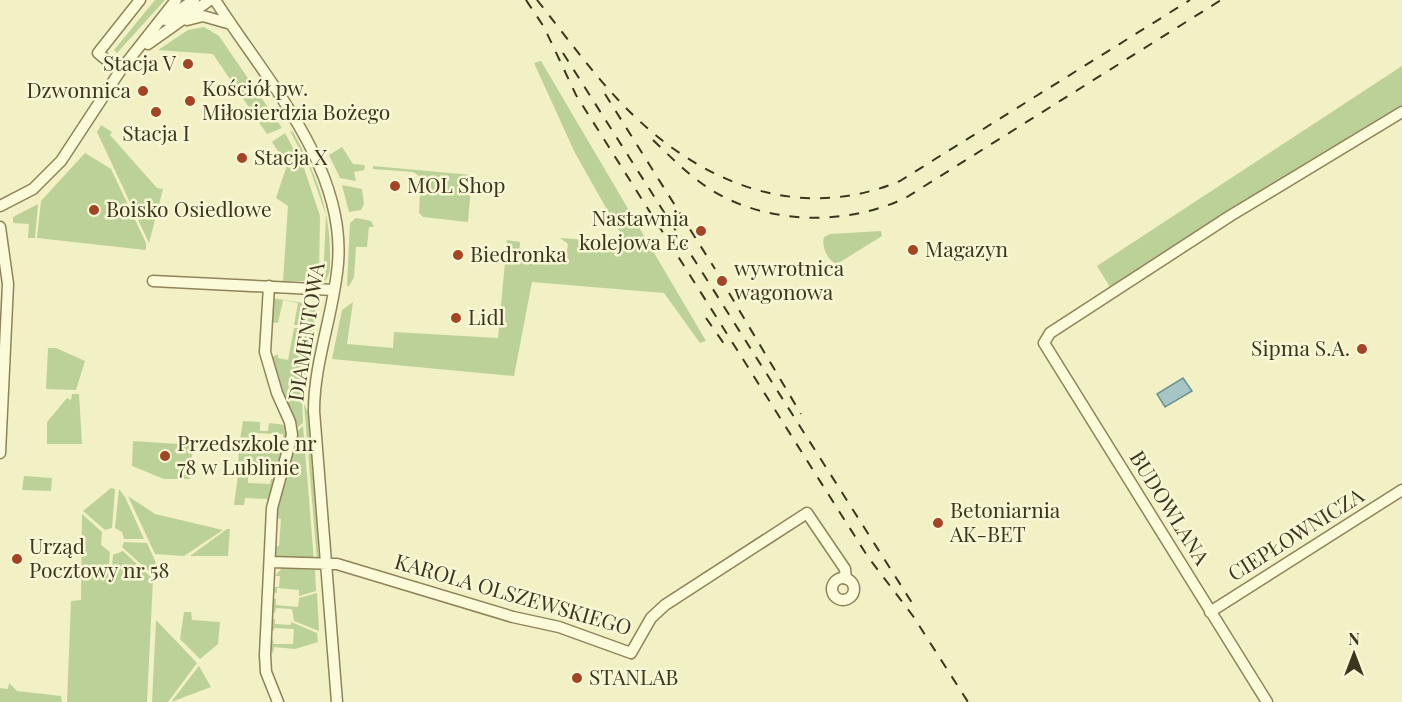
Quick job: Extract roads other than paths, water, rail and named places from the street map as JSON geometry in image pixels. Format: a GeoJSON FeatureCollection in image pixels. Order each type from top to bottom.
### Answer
{"type":"FeatureCollection","features":[{"type":"Feature","properties":{"kind":"street"},"geometry":{"type":"LineString","coordinates":[[120,71],[98,53],[140,0]]}},
{"type":"Feature","properties":{"kind":"street"},"geometry":{"type":"LineString","coordinates":[[1,204],[33,189],[53,170],[120,71],[158,26],[176,0]]}},
{"type":"Feature","properties":{"kind":"street"},"geometry":{"type":"LineString","coordinates":[[158,26],[194,0]]}},
{"type":"Feature","properties":{"kind":"street"},"geometry":{"type":"LineString","coordinates":[[133,54],[210,0]]}},
{"type":"Feature","properties":{"kind":"street","name":"DIAMENTOWA"},"geometry":{"type":"LineString","coordinates":[[215,0],[302,132],[326,181],[334,211],[338,247],[334,290],[314,398],[337,702]]}},
{"type":"Feature","properties":{"kind":"street"},"geometry":{"type":"LineString","coordinates":[[178,24],[203,16],[231,24]]}},
{"type":"Feature","properties":{"kind":"street","name":"BUDOWLANA"},"geometry":{"type":"LineString","coordinates":[[1268,702],[1044,343],[1047,329],[1402,112]]}},
{"type":"Feature","properties":{"kind":"street"},"geometry":{"type":"LineString","coordinates":[[0,227],[8,281],[0,453]]}},
{"type":"Feature","properties":{"kind":"street"},"geometry":{"type":"LineString","coordinates":[[153,280],[334,290]]}},
{"type":"Feature","properties":{"kind":"street"},"geometry":{"type":"LineString","coordinates":[[269,286],[266,352],[278,393],[290,422],[292,435],[272,508],[266,672],[278,702]]}},
{"type":"Feature","properties":{"kind":"street","name":"CIEPŁOWNICZA"},"geometry":{"type":"LineString","coordinates":[[1210,612],[1402,490]]}},
{"type":"Feature","properties":{"kind":"street","name":"KAROLA OLSZEWSKIEGO"},"geometry":{"type":"LineString","coordinates":[[326,564],[351,567],[513,617],[559,627],[631,654],[651,618],[665,605],[807,513],[845,569],[846,579]]}},
{"type":"Feature","properties":{"kind":"street"},"geometry":{"type":"LineString","coordinates":[[271,562],[326,564]]}},
{"type":"Feature","properties":{"kind":"water"},"geometry":{"type":"Polygon","coordinates":[[[1183,378],[1192,391],[1165,407],[1157,394],[1183,378]]]}},
{"type":"Feature","properties":{"kind":"railway"},"geometry":{"type":"LineString","coordinates":[[526,0],[544,27],[576,95],[868,557],[913,616],[968,702]]}},
{"type":"Feature","properties":{"kind":"railway"},"geometry":{"type":"LineString","coordinates":[[537,0],[624,106],[653,133],[684,156],[717,174],[751,188],[787,196],[824,198],[862,193],[900,181],[1190,0]]}},
{"type":"Feature","properties":{"kind":"railway"},"geometry":{"type":"LineString","coordinates":[[653,140],[697,180],[735,202],[759,210],[809,218],[860,213],[907,197],[1221,0]]}},
{"type":"Feature","properties":{"kind":"railway"},"geometry":{"type":"LineString","coordinates":[[563,53],[914,606]]}},
{"type":"Feature","properties":{"kind":"railway"},"geometry":{"type":"LineString","coordinates":[[605,94],[715,269]]}},
{"type":"Feature","properties":{"kind":"railway"},"geometry":{"type":"LineString","coordinates":[[729,293],[801,414]]}},
{"type":"Feature","properties":{"kind":"railway"},"geometry":{"type":"LineString","coordinates":[[706,318],[727,348]]}},
{"type":"Feature","properties":{"kind":"place","name":"Stacja V"},"geometry":{"type":"Point","coordinates":[188,64]}},
{"type":"Feature","properties":{"kind":"place","name":"Dzwonnica"},"geometry":{"type":"Point","coordinates":[143,91]}},
{"type":"Feature","properties":{"kind":"place","name":"Kościół pw. Miłosierdzia Bożego"},"geometry":{"type":"Point","coordinates":[190,101]}},
{"type":"Feature","properties":{"kind":"place","name":"Stacja I"},"geometry":{"type":"Point","coordinates":[156,112]}},
{"type":"Feature","properties":{"kind":"place","name":"Stacja X"},"geometry":{"type":"Point","coordinates":[242,158]}},
{"type":"Feature","properties":{"kind":"place","name":"MOL Shop"},"geometry":{"type":"Point","coordinates":[395,186]}},
{"type":"Feature","properties":{"kind":"place","name":"Boisko Osiedlowe"},"geometry":{"type":"Point","coordinates":[94,210]}},
{"type":"Feature","properties":{"kind":"place","name":"Nastawnia kolejowa Ec"},"geometry":{"type":"Point","coordinates":[701,231]}},
{"type":"Feature","properties":{"kind":"place","name":"Magazyn"},"geometry":{"type":"Point","coordinates":[913,250]}},
{"type":"Feature","properties":{"kind":"place","name":"Biedronka"},"geometry":{"type":"Point","coordinates":[458,255]}},
{"type":"Feature","properties":{"kind":"place","name":"wywrotnica wagonowa"},"geometry":{"type":"Point","coordinates":[722,281]}},
{"type":"Feature","properties":{"kind":"place","name":"Lidl"},"geometry":{"type":"Point","coordinates":[456,318]}},
{"type":"Feature","properties":{"kind":"place","name":"Sipma S.A."},"geometry":{"type":"Point","coordinates":[1362,349]}},
{"type":"Feature","properties":{"kind":"place","name":"Przedszkole nr 78 w Lublinie"},"geometry":{"type":"Point","coordinates":[165,456]}},
{"type":"Feature","properties":{"kind":"place","name":"Betoniarnia AK-BET"},"geometry":{"type":"Point","coordinates":[938,523]}},
{"type":"Feature","properties":{"kind":"place","name":"Urząd Pocztowy nr 58"},"geometry":{"type":"Point","coordinates":[17,559]}},
{"type":"Feature","properties":{"kind":"place","name":"STANLAB"},"geometry":{"type":"Point","coordinates":[577,678]}}]}
